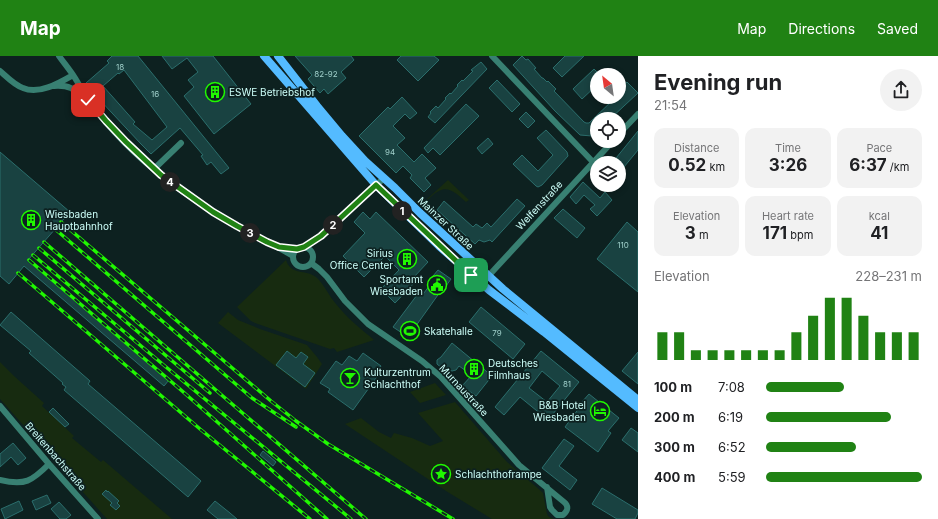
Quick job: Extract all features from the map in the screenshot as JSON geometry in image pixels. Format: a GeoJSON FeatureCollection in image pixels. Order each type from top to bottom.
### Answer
{"type":"FeatureCollection","features":[{"type":"Feature","properties":{"kind":"main road","name":"Mainzer Straße"},"geometry":{"type":"LineString","coordinates":[[264,56],[336,140],[390,199],[481,284],[514,308],[638,408]]}},
{"type":"Feature","properties":{"kind":"main road","name":"Mainzer Straße"},"geometry":{"type":"LineString","coordinates":[[278,56],[328,119],[365,161],[420,214],[502,289],[638,400]]}},
{"type":"Feature","properties":{"kind":"street"},"geometry":{"type":"LineString","coordinates":[[59,56],[73,75],[88,100],[138,155],[174,185],[213,212],[267,242],[279,247],[293,256],[296,264],[301,266],[306,266],[311,263],[312,252],[321,236]]}},
{"type":"Feature","properties":{"kind":"street","name":"Mainzer Straße"},"geometry":{"type":"LineString","coordinates":[[269,56],[286,81]]}},
{"type":"Feature","properties":{"kind":"street"},"geometry":{"type":"LineString","coordinates":[[492,56],[590,159]]}},
{"type":"Feature","properties":{"kind":"street"},"geometry":{"type":"LineString","coordinates":[[0,71],[16,84],[27,90],[32,91],[62,85],[68,86],[88,100]]}},
{"type":"Feature","properties":{"kind":"street"},"geometry":{"type":"LineString","coordinates":[[52,86],[73,75]]}},
{"type":"Feature","properties":{"kind":"street"},"geometry":{"type":"LineString","coordinates":[[626,127],[638,114]]}},
{"type":"Feature","properties":{"kind":"street"},"geometry":{"type":"LineString","coordinates":[[154,169],[181,144]]}},
{"type":"Feature","properties":{"kind":"street","name":"Welfenstraße"},"geometry":{"type":"LineString","coordinates":[[599,156],[606,148]]}},
{"type":"Feature","properties":{"kind":"street","name":"Welfenstraße"},"geometry":{"type":"LineString","coordinates":[[481,284],[590,165]]}},
{"type":"Feature","properties":{"kind":"street"},"geometry":{"type":"LineString","coordinates":[[279,247],[297,249],[304,247],[321,236],[384,178]]}},
{"type":"Feature","properties":{"kind":"street"},"geometry":{"type":"LineString","coordinates":[[304,247],[312,252]]}},
{"type":"Feature","properties":{"kind":"street"},"geometry":{"type":"LineString","coordinates":[[293,256],[297,249]]}},
{"type":"Feature","properties":{"kind":"street","name":"Murnaustraße"},"geometry":{"type":"LineString","coordinates":[[311,263],[327,277],[345,301],[368,324],[422,361],[441,377],[519,465],[546,487],[564,502],[567,505],[567,510],[563,515],[557,515],[552,510],[546,487]]}},
{"type":"Feature","properties":{"kind":"street","name":"Breitenbachstraße"},"geometry":{"type":"LineString","coordinates":[[0,406],[98,519]]}},
{"type":"Feature","properties":{"kind":"street"},"geometry":{"type":"LineString","coordinates":[[0,480],[13,483],[23,482],[37,475],[49,464]]}},
{"type":"Feature","properties":{"kind":"green space"},"geometry":{"type":"Polygon","coordinates":[[[448,180],[469,200],[466,202],[454,192],[446,189],[437,192],[426,201],[426,200],[448,180]]]}},
{"type":"Feature","properties":{"kind":"green space"},"geometry":{"type":"Polygon","coordinates":[[[286,260],[291,268],[316,277],[340,309],[374,340],[337,352],[334,348],[330,349],[251,321],[237,307],[286,260]]]}},
{"type":"Feature","properties":{"kind":"green space"},"geometry":{"type":"Polygon","coordinates":[[[228,312],[238,320],[307,345],[322,364],[306,389],[218,323],[228,312]]]}},
{"type":"Feature","properties":{"kind":"green space"},"geometry":{"type":"Polygon","coordinates":[[[0,362],[44,403],[42,406],[74,436],[72,438],[101,462],[103,460],[172,519],[107,519],[0,399],[0,362]]]}},
{"type":"Feature","properties":{"kind":"green space"},"geometry":{"type":"Polygon","coordinates":[[[435,383],[446,395],[420,403],[410,392],[435,383]]]}},
{"type":"Feature","properties":{"kind":"green space"},"geometry":{"type":"Polygon","coordinates":[[[455,402],[507,462],[543,493],[547,514],[549,517],[554,519],[492,519],[446,491],[345,424],[361,418],[379,432],[391,438],[394,433],[412,438],[430,446],[443,441],[418,413],[455,402]]]}},
{"type":"Feature","properties":{"kind":"building"},"geometry":{"type":"Polygon","coordinates":[[[112,56],[138,56],[229,168],[221,174],[211,162],[207,165],[201,156],[203,155],[180,128],[151,154],[98,98],[86,83],[109,63],[107,61],[112,56]],[[124,70],[119,74],[118,73],[103,86],[135,122],[133,124],[152,140],[167,127],[124,70]]]}},
{"type":"Feature","properties":{"kind":"building","name":"ESWE Betriebshof"},"geometry":{"type":"Polygon","coordinates":[[[162,56],[213,56],[251,104],[214,134],[184,96],[194,87],[188,80],[198,72],[187,58],[172,69],[162,56]]]}},
{"type":"Feature","properties":{"kind":"building"},"geometry":{"type":"Polygon","coordinates":[[[295,56],[351,56],[354,60],[341,72],[346,78],[328,94],[324,89],[320,93],[308,79],[312,75],[295,56]]]}},
{"type":"Feature","properties":{"kind":"building"},"geometry":{"type":"Polygon","coordinates":[[[401,56],[434,56],[439,60],[418,81],[397,60],[401,56]]]}},
{"type":"Feature","properties":{"kind":"building"},"geometry":{"type":"Polygon","coordinates":[[[522,56],[526,60],[528,59],[542,78],[547,82],[548,81],[556,89],[554,91],[584,122],[590,122],[590,136],[580,135],[555,111],[513,65],[522,56]]]}},
{"type":"Feature","properties":{"kind":"building"},"geometry":{"type":"Polygon","coordinates":[[[565,56],[584,56],[562,77],[553,68],[565,56]]]}},
{"type":"Feature","properties":{"kind":"building"},"geometry":{"type":"Polygon","coordinates":[[[481,62],[487,69],[435,123],[428,117],[431,113],[430,112],[436,106],[438,108],[446,99],[445,98],[458,86],[457,85],[473,71],[471,70],[481,62]]]}},
{"type":"Feature","properties":{"kind":"building"},"geometry":{"type":"Polygon","coordinates":[[[590,73],[590,92],[582,99],[573,89],[590,73]]]}},
{"type":"Feature","properties":{"kind":"building"},"geometry":{"type":"Polygon","coordinates":[[[497,80],[520,104],[512,112],[489,88],[497,80]]]}},
{"type":"Feature","properties":{"kind":"building"},"geometry":{"type":"Polygon","coordinates":[[[627,82],[638,93],[618,112],[600,112],[609,104],[626,104],[627,82]]]}},
{"type":"Feature","properties":{"kind":"building"},"geometry":{"type":"Polygon","coordinates":[[[402,97],[417,113],[410,119],[405,114],[393,126],[405,138],[397,145],[414,162],[422,154],[436,168],[425,178],[431,185],[424,192],[410,178],[412,175],[403,166],[396,173],[359,136],[388,107],[390,109],[402,97]]]}},
{"type":"Feature","properties":{"kind":"building"},"geometry":{"type":"Polygon","coordinates":[[[466,104],[479,116],[440,155],[433,148],[428,153],[424,148],[466,104]]]}},
{"type":"Feature","properties":{"kind":"building"},"geometry":{"type":"Polygon","coordinates":[[[526,112],[535,121],[528,128],[519,119],[526,112]]]}},
{"type":"Feature","properties":{"kind":"building"},"geometry":{"type":"Polygon","coordinates":[[[546,130],[567,152],[568,156],[542,185],[538,187],[513,164],[522,155],[538,171],[553,155],[537,138],[546,130]]]}},
{"type":"Feature","properties":{"kind":"building"},"geometry":{"type":"Polygon","coordinates":[[[638,131],[638,150],[626,165],[626,156],[618,156],[624,148],[626,148],[626,146],[638,131]]]}},
{"type":"Feature","properties":{"kind":"building"},"geometry":{"type":"Polygon","coordinates":[[[488,138],[493,144],[482,154],[477,148],[488,138]]]}},
{"type":"Feature","properties":{"kind":"building","name":"Wiesbaden Hauptbahnhof"},"geometry":{"type":"Polygon","coordinates":[[[0,152],[70,212],[28,260],[169,380],[164,386],[24,266],[9,284],[0,276],[0,152]]]}},
{"type":"Feature","properties":{"kind":"building"},"geometry":{"type":"Polygon","coordinates":[[[583,182],[590,189],[590,192],[594,192],[600,198],[605,192],[612,200],[597,216],[590,209],[595,205],[584,195],[576,204],[570,197],[583,182]]]}},
{"type":"Feature","properties":{"kind":"building"},"geometry":{"type":"Polygon","coordinates":[[[517,199],[525,206],[492,242],[490,240],[484,242],[479,240],[475,244],[437,210],[444,201],[473,227],[476,224],[482,228],[487,223],[491,227],[517,199]]]}},
{"type":"Feature","properties":{"kind":"building"},"geometry":{"type":"Polygon","coordinates":[[[563,209],[585,228],[577,238],[554,218],[563,209]]]}},
{"type":"Feature","properties":{"kind":"building","name":"Sirius Office Center"},"geometry":{"type":"Polygon","coordinates":[[[363,212],[370,219],[376,212],[428,262],[413,278],[416,281],[395,303],[381,289],[399,270],[385,256],[364,277],[343,256],[365,233],[354,222],[363,212]]]}},
{"type":"Feature","properties":{"kind":"building"},"geometry":{"type":"Polygon","coordinates":[[[627,222],[638,232],[638,292],[597,259],[627,222]]]}},
{"type":"Feature","properties":{"kind":"building"},"geometry":{"type":"Polygon","coordinates":[[[438,270],[451,279],[446,286],[445,285],[408,337],[393,327],[417,295],[421,297],[435,278],[433,276],[438,270]]]}},
{"type":"Feature","properties":{"kind":"building"},"geometry":{"type":"Polygon","coordinates":[[[481,307],[525,344],[513,359],[469,322],[481,307]]]}},
{"type":"Feature","properties":{"kind":"building"},"geometry":{"type":"Polygon","coordinates":[[[11,312],[90,381],[88,384],[201,481],[188,497],[64,390],[66,387],[62,384],[63,383],[29,353],[31,351],[0,325],[11,312]]]}},
{"type":"Feature","properties":{"kind":"building","name":"Deutsches Filmhaus"},"geometry":{"type":"Polygon","coordinates":[[[452,343],[492,376],[476,396],[462,386],[472,375],[459,366],[456,370],[452,371],[443,369],[437,364],[437,360],[452,343]]]}},
{"type":"Feature","properties":{"kind":"building"},"geometry":{"type":"Polygon","coordinates":[[[287,351],[296,358],[301,352],[308,357],[303,364],[315,373],[305,387],[276,365],[287,351]]]}},
{"type":"Feature","properties":{"kind":"building"},"geometry":{"type":"Polygon","coordinates":[[[541,351],[579,382],[548,420],[520,397],[504,415],[495,407],[541,351]],[[542,371],[529,388],[547,402],[560,386],[542,371]]]}},
{"type":"Feature","properties":{"kind":"building"},"geometry":{"type":"Polygon","coordinates":[[[638,352],[638,384],[622,371],[638,352]]]}},
{"type":"Feature","properties":{"kind":"building","name":"Kulturzentrum Schlachthof"},"geometry":{"type":"Polygon","coordinates":[[[363,353],[381,366],[377,372],[379,374],[353,410],[328,392],[330,389],[320,383],[336,361],[342,365],[349,356],[357,361],[363,353]]]}},
{"type":"Feature","properties":{"kind":"building"},"geometry":{"type":"Polygon","coordinates":[[[589,394],[619,418],[608,431],[611,433],[598,452],[565,427],[589,394]]]}},
{"type":"Feature","properties":{"kind":"building"},"geometry":{"type":"Polygon","coordinates":[[[53,408],[69,424],[65,427],[49,412],[53,408]]]}},
{"type":"Feature","properties":{"kind":"building"},"geometry":{"type":"Polygon","coordinates":[[[631,428],[638,433],[638,452],[622,440],[631,428]]]}},
{"type":"Feature","properties":{"kind":"building"},"geometry":{"type":"Polygon","coordinates":[[[564,439],[574,446],[559,466],[577,480],[570,490],[542,468],[564,439]]]}},
{"type":"Feature","properties":{"kind":"building"},"geometry":{"type":"Polygon","coordinates":[[[13,443],[26,458],[18,465],[11,457],[0,467],[0,454],[13,443]]]}},
{"type":"Feature","properties":{"kind":"building"},"geometry":{"type":"Polygon","coordinates":[[[263,451],[276,462],[273,466],[260,455],[263,451]]]}},
{"type":"Feature","properties":{"kind":"building"},"geometry":{"type":"Polygon","coordinates":[[[602,488],[638,510],[635,519],[617,519],[592,504],[602,488]]]}},
{"type":"Feature","properties":{"kind":"building"},"geometry":{"type":"Polygon","coordinates":[[[106,490],[119,501],[117,503],[120,506],[116,510],[110,505],[112,503],[102,494],[106,490]]]}},
{"type":"Feature","properties":{"kind":"building"},"geometry":{"type":"Polygon","coordinates":[[[47,495],[51,503],[36,510],[32,501],[47,495]]]}},
{"type":"Feature","properties":{"kind":"building"},"geometry":{"type":"Polygon","coordinates":[[[19,501],[23,510],[5,519],[1,509],[19,501]]]}},
{"type":"Feature","properties":{"kind":"building"},"geometry":{"type":"Polygon","coordinates":[[[215,501],[237,519],[218,519],[207,510],[215,501]]]}},
{"type":"Feature","properties":{"kind":"building"},"geometry":{"type":"Polygon","coordinates":[[[59,502],[71,515],[66,519],[60,519],[51,509],[59,502]]]}},
{"type":"Feature","properties":{"kind":"railway"},"geometry":{"type":"LineString","coordinates":[[61,222],[296,421],[328,444],[453,519]]}},
{"type":"Feature","properties":{"kind":"railway"},"geometry":{"type":"LineString","coordinates":[[55,229],[252,398],[296,427]]}},
{"type":"Feature","properties":{"kind":"railway"},"geometry":{"type":"LineString","coordinates":[[44,242],[366,519]]}},
{"type":"Feature","properties":{"kind":"railway"},"geometry":{"type":"LineString","coordinates":[[39,248],[210,393]]}},
{"type":"Feature","properties":{"kind":"railway"},"geometry":{"type":"LineString","coordinates":[[33,255],[166,367],[351,519]]}},
{"type":"Feature","properties":{"kind":"railway"},"geometry":{"type":"LineString","coordinates":[[29,260],[181,390],[327,519]]}},
{"type":"Feature","properties":{"kind":"railway"},"geometry":{"type":"LineString","coordinates":[[18,273],[200,429],[310,519]]}},
{"type":"Feature","properties":{"kind":"place","name":"ESWE Betriebshof"},"geometry":{"type":"Point","coordinates":[215,92]}},
{"type":"Feature","properties":{"kind":"place","name":"Wiesbaden Hauptbahnhof"},"geometry":{"type":"Point","coordinates":[31,220]}},
{"type":"Feature","properties":{"kind":"place","name":"Sirius Office Center"},"geometry":{"type":"Point","coordinates":[407,259]}},
{"type":"Feature","properties":{"kind":"place","name":"Sportamt Wiesbaden"},"geometry":{"type":"Point","coordinates":[437,285]}},
{"type":"Feature","properties":{"kind":"place","name":"Skatehalle"},"geometry":{"type":"Point","coordinates":[410,331]}},
{"type":"Feature","properties":{"kind":"place","name":"Deutsches Filmhaus"},"geometry":{"type":"Point","coordinates":[474,369]}},
{"type":"Feature","properties":{"kind":"place","name":"Kulturzentrum Schlachthof"},"geometry":{"type":"Point","coordinates":[350,378]}},
{"type":"Feature","properties":{"kind":"place","name":"B&B Hotel Wiesbaden"},"geometry":{"type":"Point","coordinates":[600,411]}},
{"type":"Feature","properties":{"kind":"place","name":"Schlachthoframpe"},"geometry":{"type":"Point","coordinates":[441,474]}},
{"type":"Feature","properties":{"kind":"route"},"geometry":{"type":"LineString","coordinates":[[88,100],[126,142],[161,175],[213,212],[267,242],[279,247],[297,249],[304,247],[321,236],[376,185],[471,275]]}}]}
